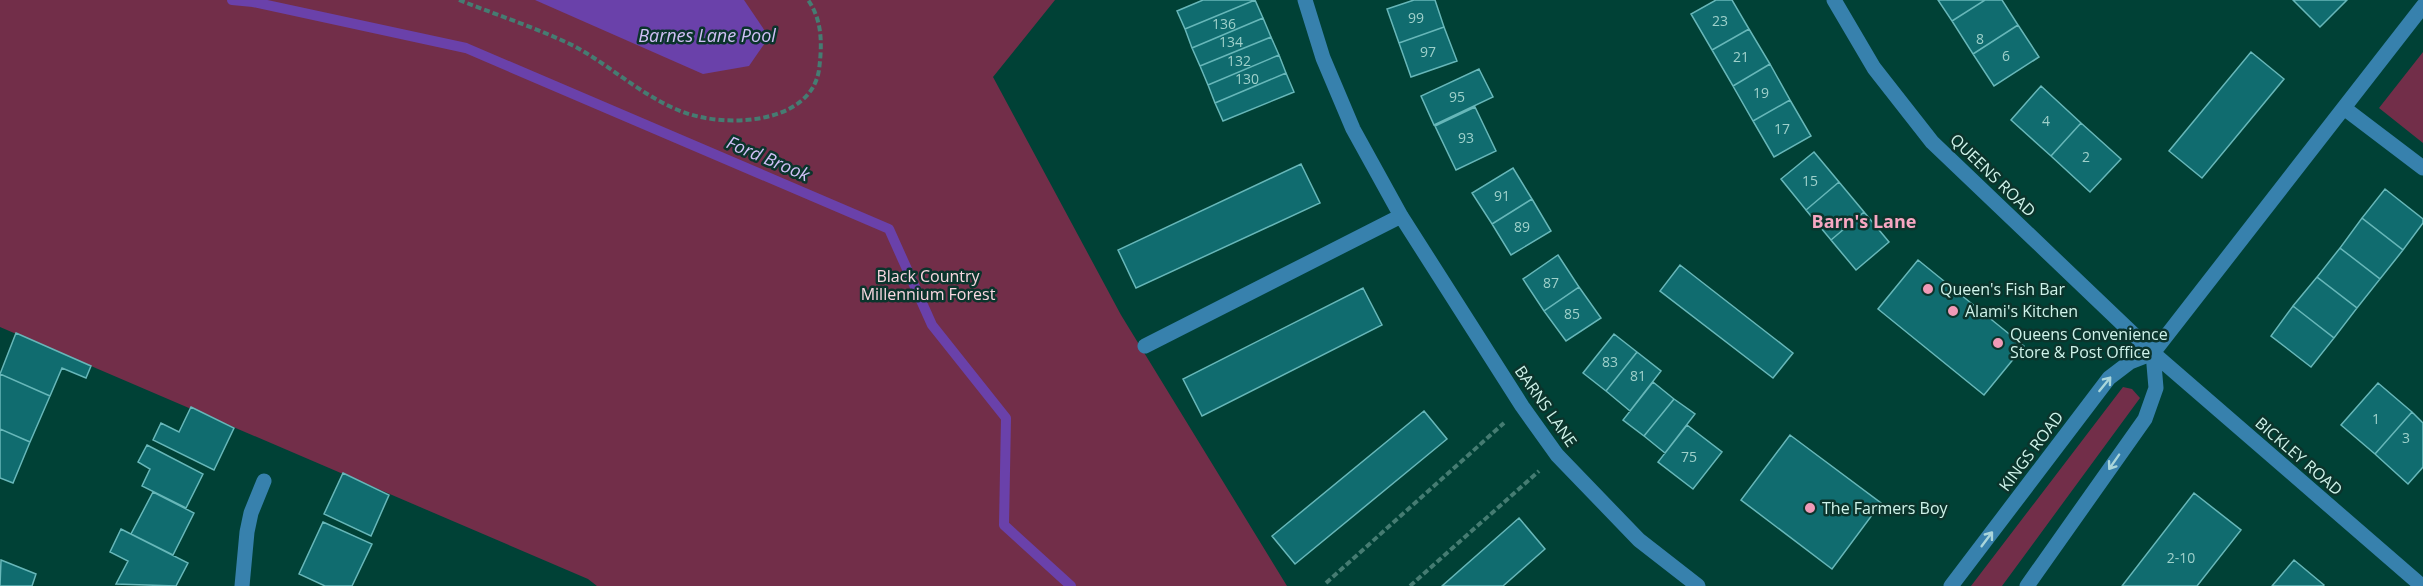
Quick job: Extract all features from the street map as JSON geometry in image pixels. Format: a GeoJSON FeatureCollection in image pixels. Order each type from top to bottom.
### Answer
{"type":"FeatureCollection","features":[{"type":"Feature","properties":{"kind":"street","name":"BARNS LANE"},"geometry":{"type":"LineString","coordinates":[[1305,0],[1323,58],[1353,129],[1401,216],[1522,406],[1557,455],[1639,540],[1698,586]]}},
{"type":"Feature","properties":{"kind":"street","name":"QUEENS ROAD"},"geometry":{"type":"LineString","coordinates":[[1834,0],[1874,68],[1932,142],[2153,353]]}},
{"type":"Feature","properties":{"kind":"street","name":"KINGS ROAD"},"geometry":{"type":"LineString","coordinates":[[1951,586],[2109,378],[2130,362],[2153,353],[2423,6]]}},
{"type":"Feature","properties":{"kind":"street"},"geometry":{"type":"LineString","coordinates":[[2344,108],[2423,168]]}},
{"type":"Feature","properties":{"kind":"street"},"geometry":{"type":"LineString","coordinates":[[1144,346],[1401,216]]}},
{"type":"Feature","properties":{"kind":"street"},"geometry":{"type":"LineString","coordinates":[[2027,586],[2145,419],[2156,388],[2153,353]]}},
{"type":"Feature","properties":{"kind":"street","name":"BICKLEY ROAD"},"geometry":{"type":"LineString","coordinates":[[2153,353],[2422,586]]}},
{"type":"Feature","properties":{"kind":"street"},"geometry":{"type":"LineString","coordinates":[[242,586],[247,532],[251,513],[264,481]]}},
{"type":"Feature","properties":{"kind":"path"},"geometry":{"type":"LineString","coordinates":[[459,0],[574,46],[646,92],[684,112],[707,117],[741,119],[778,116],[796,107],[817,82],[823,45],[816,10],[808,0]]}},
{"type":"Feature","properties":{"kind":"path"},"geometry":{"type":"LineString","coordinates":[[1326,583],[1522,406]]}},
{"type":"Feature","properties":{"kind":"path"},"geometry":{"type":"LineString","coordinates":[[1410,586],[1557,455]]}},
{"type":"Feature","properties":{"kind":"green space","name":"Black Country Millennium Forest"},"geometry":{"type":"Polygon","coordinates":[[[0,0],[1055,0],[993,77],[1121,315],[1287,586],[597,586],[588,579],[0,327],[0,0]]]}},
{"type":"Feature","properties":{"kind":"green space"},"geometry":{"type":"Polygon","coordinates":[[[2423,52],[2423,143],[2379,108],[2423,52]]]}},
{"type":"Feature","properties":{"kind":"green space"},"geometry":{"type":"Polygon","coordinates":[[[2123,387],[2132,389],[2140,398],[2002,586],[1971,586],[2123,387]]]}},
{"type":"Feature","properties":{"kind":"water","name":"Barnes Lane Pool"},"geometry":{"type":"Polygon","coordinates":[[[535,0],[744,0],[769,37],[749,66],[703,74],[535,0]]]}},
{"type":"Feature","properties":{"kind":"building"},"geometry":{"type":"Polygon","coordinates":[[[1203,0],[1255,0],[1185,29],[1177,11],[1203,0]]]}},
{"type":"Feature","properties":{"kind":"building"},"geometry":{"type":"Polygon","coordinates":[[[1255,0],[1263,18],[1192,48],[1185,29],[1255,0]]]}},
{"type":"Feature","properties":{"kind":"building"},"geometry":{"type":"Polygon","coordinates":[[[1414,0],[1435,0],[1444,27],[1399,43],[1387,9],[1414,0]]]}},
{"type":"Feature","properties":{"kind":"building"},"geometry":{"type":"Polygon","coordinates":[[[1716,0],[1732,0],[1749,29],[1712,50],[1691,14],[1716,0]]]}},
{"type":"Feature","properties":{"kind":"building"},"geometry":{"type":"Polygon","coordinates":[[[1938,0],[1985,0],[1952,21],[1938,0]]]}},
{"type":"Feature","properties":{"kind":"building"},"geometry":{"type":"Polygon","coordinates":[[[1985,0],[2002,0],[2018,25],[1973,54],[1952,21],[1985,0]]]}},
{"type":"Feature","properties":{"kind":"building"},"geometry":{"type":"Polygon","coordinates":[[[2293,0],[2347,0],[2320,27],[2293,0]]]}},
{"type":"Feature","properties":{"kind":"building"},"geometry":{"type":"Polygon","coordinates":[[[1263,18],[1271,37],[1200,66],[1192,48],[1263,18]]]}},
{"type":"Feature","properties":{"kind":"building"},"geometry":{"type":"Polygon","coordinates":[[[2018,25],[2039,57],[1994,86],[1973,54],[2018,25]]]}},
{"type":"Feature","properties":{"kind":"building"},"geometry":{"type":"Polygon","coordinates":[[[1444,27],[1457,61],[1411,77],[1399,43],[1444,27]]]}},
{"type":"Feature","properties":{"kind":"building"},"geometry":{"type":"Polygon","coordinates":[[[1749,29],[1770,64],[1733,86],[1712,50],[1749,29]]]}},
{"type":"Feature","properties":{"kind":"building"},"geometry":{"type":"Polygon","coordinates":[[[1271,37],[1279,55],[1208,85],[1200,66],[1271,37]]]}},
{"type":"Feature","properties":{"kind":"building"},"geometry":{"type":"Polygon","coordinates":[[[2251,52],[2284,79],[2202,178],[2169,151],[2251,52]]]}},
{"type":"Feature","properties":{"kind":"building"},"geometry":{"type":"Polygon","coordinates":[[[1279,55],[1286,73],[1215,103],[1208,85],[1279,55]]]}},
{"type":"Feature","properties":{"kind":"building"},"geometry":{"type":"Polygon","coordinates":[[[1770,64],[1790,100],[1753,121],[1733,86],[1770,64]]]}},
{"type":"Feature","properties":{"kind":"building"},"geometry":{"type":"Polygon","coordinates":[[[1479,69],[1493,97],[1434,125],[1421,96],[1479,69]]]}},
{"type":"Feature","properties":{"kind":"building"},"geometry":{"type":"Polygon","coordinates":[[[1286,73],[1294,92],[1223,121],[1215,103],[1286,73]]]}},
{"type":"Feature","properties":{"kind":"building"},"geometry":{"type":"Polygon","coordinates":[[[2041,86],[2081,123],[2051,156],[2011,120],[2041,86]]]}},
{"type":"Feature","properties":{"kind":"building"},"geometry":{"type":"Polygon","coordinates":[[[1790,100],[1811,136],[1774,157],[1753,121],[1790,100]]]}},
{"type":"Feature","properties":{"kind":"building"},"geometry":{"type":"Polygon","coordinates":[[[1475,107],[1496,151],[1456,170],[1435,126],[1475,107]]]}},
{"type":"Feature","properties":{"kind":"building"},"geometry":{"type":"Polygon","coordinates":[[[2081,123],[2121,159],[2090,192],[2051,156],[2081,123]]]}},
{"type":"Feature","properties":{"kind":"building"},"geometry":{"type":"Polygon","coordinates":[[[1814,152],[1839,182],[1806,210],[1781,179],[1814,152]]]}},
{"type":"Feature","properties":{"kind":"building"},"geometry":{"type":"Polygon","coordinates":[[[1301,164],[1320,203],[1136,288],[1118,250],[1301,164]]]}},
{"type":"Feature","properties":{"kind":"building"},"geometry":{"type":"Polygon","coordinates":[[[1513,168],[1532,199],[1492,224],[1472,193],[1513,168]]]}},
{"type":"Feature","properties":{"kind":"building"},"geometry":{"type":"Polygon","coordinates":[[[1839,182],[1864,212],[1831,240],[1806,210],[1839,182]]]}},
{"type":"Feature","properties":{"kind":"building"},"geometry":{"type":"Polygon","coordinates":[[[2385,189],[2423,219],[2423,223],[2403,250],[2362,218],[2385,189]]]}},
{"type":"Feature","properties":{"kind":"building"},"geometry":{"type":"Polygon","coordinates":[[[1532,199],[1551,231],[1511,255],[1492,224],[1532,199]]]}},
{"type":"Feature","properties":{"kind":"building"},"geometry":{"type":"Polygon","coordinates":[[[1864,212],[1889,242],[1856,270],[1831,240],[1864,212]]]}},
{"type":"Feature","properties":{"kind":"building"},"geometry":{"type":"Polygon","coordinates":[[[2362,218],[2403,250],[2380,279],[2340,248],[2362,218]]]}},
{"type":"Feature","properties":{"kind":"building"},"geometry":{"type":"Polygon","coordinates":[[[2340,248],[2380,279],[2357,308],[2317,277],[2340,248]]]}},
{"type":"Feature","properties":{"kind":"building"},"geometry":{"type":"Polygon","coordinates":[[[1558,255],[1579,287],[1544,311],[1523,279],[1558,255]]]}},
{"type":"Feature","properties":{"kind":"building"},"geometry":{"type":"Polygon","coordinates":[[[1918,260],[2024,346],[1984,395],[1878,309],[1918,260]]]}},
{"type":"Feature","properties":{"kind":"building"},"geometry":{"type":"Polygon","coordinates":[[[1680,265],[1793,353],[1773,378],[1660,291],[1680,265]]]}},
{"type":"Feature","properties":{"kind":"building"},"geometry":{"type":"Polygon","coordinates":[[[2317,277],[2357,308],[2334,338],[2293,306],[2317,277]]]}},
{"type":"Feature","properties":{"kind":"building"},"geometry":{"type":"Polygon","coordinates":[[[1579,287],[1601,318],[1566,341],[1544,311],[1579,287]]]}},
{"type":"Feature","properties":{"kind":"building"},"geometry":{"type":"Polygon","coordinates":[[[1363,288],[1382,325],[1202,416],[1183,379],[1363,288]]]}},
{"type":"Feature","properties":{"kind":"building"},"geometry":{"type":"Polygon","coordinates":[[[2293,306],[2334,338],[2311,367],[2271,336],[2293,306]]]}},
{"type":"Feature","properties":{"kind":"building"},"geometry":{"type":"Polygon","coordinates":[[[16,333],[91,366],[86,378],[62,368],[50,396],[0,374],[16,333]]]}},
{"type":"Feature","properties":{"kind":"building"},"geometry":{"type":"Polygon","coordinates":[[[1614,334],[1637,352],[1606,391],[1583,373],[1614,334]]]}},
{"type":"Feature","properties":{"kind":"building"},"geometry":{"type":"Polygon","coordinates":[[[1637,352],[1661,371],[1630,411],[1606,391],[1637,352]]]}},
{"type":"Feature","properties":{"kind":"building"},"geometry":{"type":"Polygon","coordinates":[[[0,374],[50,396],[30,442],[0,429],[0,374]]]}},
{"type":"Feature","properties":{"kind":"building"},"geometry":{"type":"Polygon","coordinates":[[[1653,382],[1674,399],[1644,436],[1623,420],[1653,382]]]}},
{"type":"Feature","properties":{"kind":"building"},"geometry":{"type":"Polygon","coordinates":[[[2378,383],[2412,412],[2375,454],[2341,425],[2378,383]]]}},
{"type":"Feature","properties":{"kind":"building"},"geometry":{"type":"Polygon","coordinates":[[[1674,399],[1695,414],[1665,453],[1644,436],[1674,399]]]}},
{"type":"Feature","properties":{"kind":"building"},"geometry":{"type":"Polygon","coordinates":[[[191,407],[234,428],[214,470],[153,440],[161,423],[179,432],[191,407]]]}},
{"type":"Feature","properties":{"kind":"building"},"geometry":{"type":"Polygon","coordinates":[[[1424,411],[1447,439],[1295,564],[1272,536],[1424,411]]]}},
{"type":"Feature","properties":{"kind":"building"},"geometry":{"type":"Polygon","coordinates":[[[2412,412],[2423,423],[2423,467],[2408,484],[2375,454],[2412,412]]]}},
{"type":"Feature","properties":{"kind":"building"},"geometry":{"type":"Polygon","coordinates":[[[1687,425],[1722,452],[1693,489],[1658,462],[1687,425]]]}},
{"type":"Feature","properties":{"kind":"building"},"geometry":{"type":"Polygon","coordinates":[[[0,429],[30,442],[13,483],[0,478],[0,429]]]}},
{"type":"Feature","properties":{"kind":"building"},"geometry":{"type":"Polygon","coordinates":[[[1790,435],[1881,503],[1832,569],[1741,500],[1790,435]]]}},
{"type":"Feature","properties":{"kind":"building"},"geometry":{"type":"Polygon","coordinates":[[[147,445],[203,474],[186,508],[142,486],[150,469],[138,462],[147,445]]]}},
{"type":"Feature","properties":{"kind":"building"},"geometry":{"type":"Polygon","coordinates":[[[343,473],[389,495],[371,536],[324,514],[343,473]]]}},
{"type":"Feature","properties":{"kind":"building"},"geometry":{"type":"Polygon","coordinates":[[[153,492],[194,513],[173,555],[131,534],[153,492]]]}},
{"type":"Feature","properties":{"kind":"building"},"geometry":{"type":"Polygon","coordinates":[[[2194,493],[2241,530],[2197,586],[2122,586],[2194,493]]]}},
{"type":"Feature","properties":{"kind":"building"},"geometry":{"type":"Polygon","coordinates":[[[1519,518],[1545,549],[1503,586],[1442,586],[1519,518]]]}},
{"type":"Feature","properties":{"kind":"building"},"geometry":{"type":"Polygon","coordinates":[[[323,522],[372,544],[352,586],[325,586],[299,574],[323,522]]]}},
{"type":"Feature","properties":{"kind":"building"},"geometry":{"type":"Polygon","coordinates":[[[121,529],[188,563],[176,586],[116,584],[128,561],[110,552],[121,529]]]}},
{"type":"Feature","properties":{"kind":"building"},"geometry":{"type":"Polygon","coordinates":[[[1,560],[36,574],[32,586],[0,586],[1,560]]]}},
{"type":"Feature","properties":{"kind":"building"},"geometry":{"type":"Polygon","coordinates":[[[2294,560],[2324,585],[2272,586],[2294,560]]]}},
{"type":"Feature","properties":{"kind":"waterway","name":"Ford Brook"},"geometry":{"type":"LineString","coordinates":[[232,0],[253,2],[466,48],[889,229],[932,325],[1006,418],[1004,525],[1071,586]]}},
{"type":"Feature","properties":{"kind":"place","name":"Queen's Fish Bar"},"geometry":{"type":"Point","coordinates":[1928,289]}},
{"type":"Feature","properties":{"kind":"place","name":"Alami's Kitchen"},"geometry":{"type":"Point","coordinates":[1953,311]}},
{"type":"Feature","properties":{"kind":"place","name":"Queens Convenience Store & Post Office"},"geometry":{"type":"Point","coordinates":[1998,343]}},
{"type":"Feature","properties":{"kind":"place","name":"The Farmers Boy"},"geometry":{"type":"Point","coordinates":[1810,508]}},
{"type":"Feature","properties":{"kind":"district","name":"Barn's Lane"},"geometry":{"type":"Point","coordinates":[1864,222]}}]}
